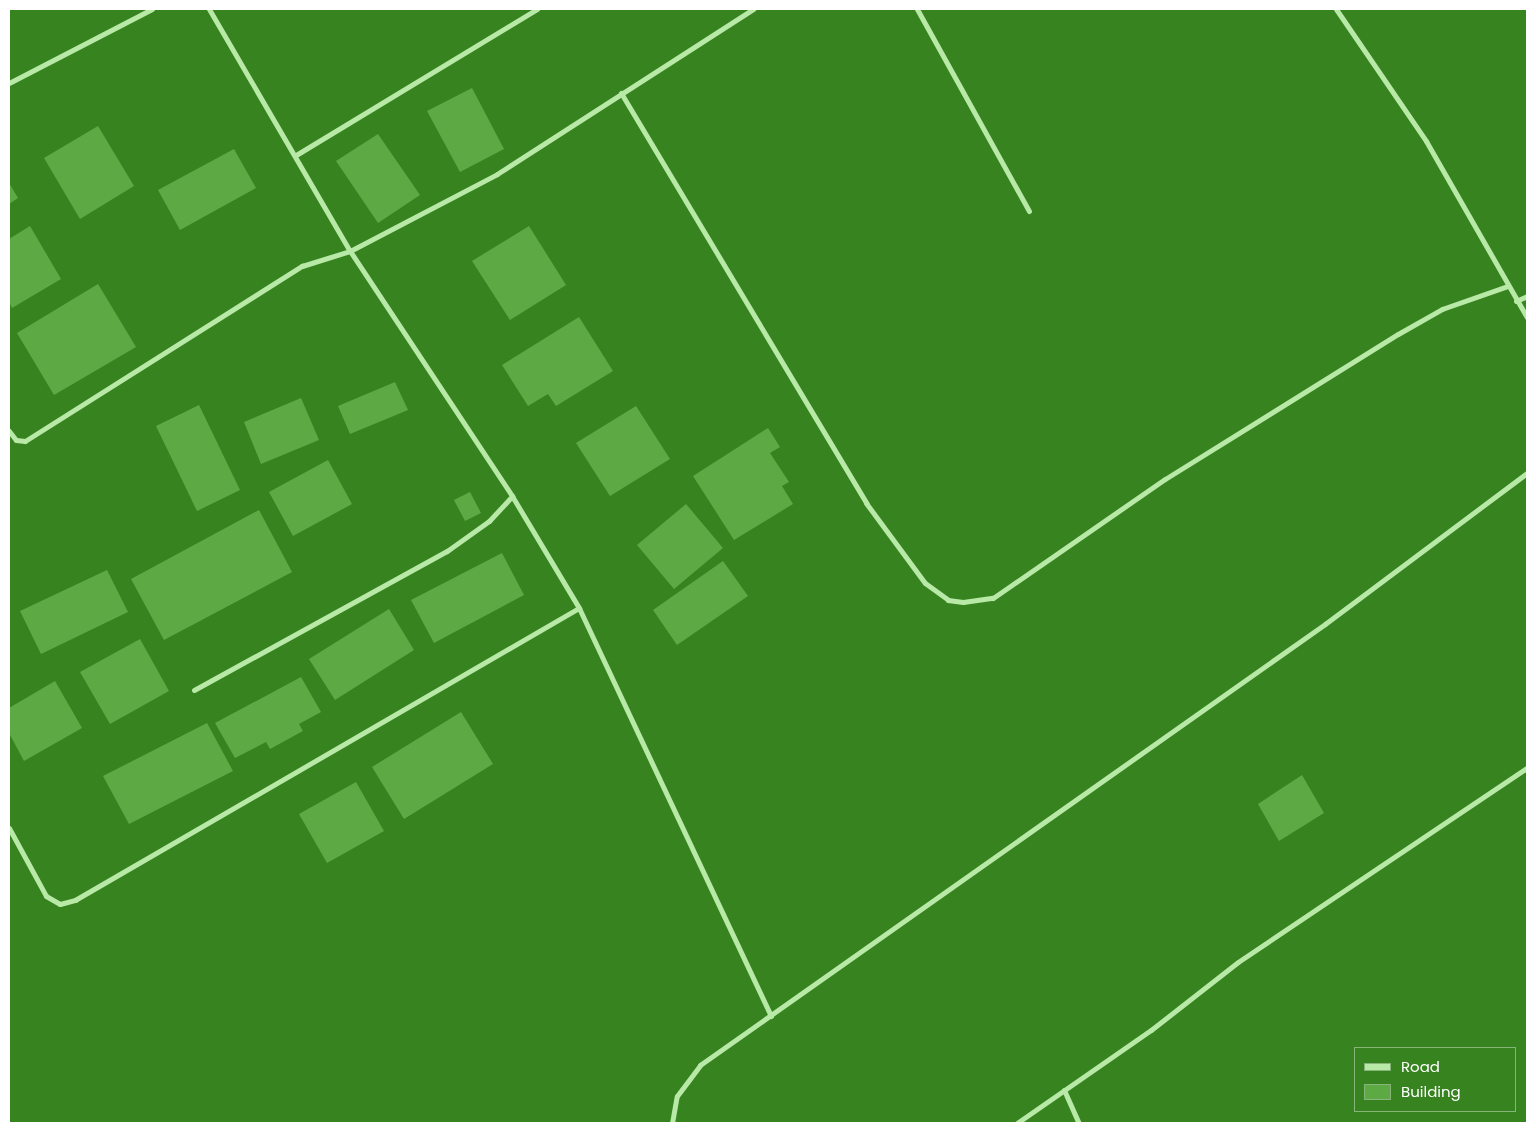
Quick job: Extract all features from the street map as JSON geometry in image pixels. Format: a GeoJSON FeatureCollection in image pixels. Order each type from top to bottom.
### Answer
{"type":"FeatureCollection","features":[{"type":"Feature","properties":{"kind":"street"},"geometry":{"type":"LineString","coordinates":[[9,83],[152,9]]}},
{"type":"Feature","properties":{"kind":"street"},"geometry":{"type":"LineString","coordinates":[[209,9],[296,155],[350,252],[512,496],[579,608],[771,1016]]}},
{"type":"Feature","properties":{"kind":"street"},"geometry":{"type":"LineString","coordinates":[[296,155],[536,9]]}},
{"type":"Feature","properties":{"kind":"street"},"geometry":{"type":"LineString","coordinates":[[9,431],[16,440],[25,440],[302,266],[350,252],[497,174],[753,9]]}},
{"type":"Feature","properties":{"kind":"street"},"geometry":{"type":"LineString","coordinates":[[917,9],[1028,212]]}},
{"type":"Feature","properties":{"kind":"street"},"geometry":{"type":"LineString","coordinates":[[1336,9],[1426,141],[1516,301],[1527,317]]}},
{"type":"Feature","properties":{"kind":"street"},"geometry":{"type":"LineString","coordinates":[[621,93],[866,503],[925,583],[948,600],[964,602],[993,598],[1165,479],[1398,334],[1442,309],[1508,286]]}},
{"type":"Feature","properties":{"kind":"street"},"geometry":{"type":"LineString","coordinates":[[1516,301],[1527,296]]}},
{"type":"Feature","properties":{"kind":"street"},"geometry":{"type":"LineString","coordinates":[[672,1123],[677,1096],[700,1065],[1325,624],[1527,473]]}},
{"type":"Feature","properties":{"kind":"street"},"geometry":{"type":"LineString","coordinates":[[194,690],[447,551],[489,521],[512,496]]}},
{"type":"Feature","properties":{"kind":"street"},"geometry":{"type":"LineString","coordinates":[[9,828],[46,896],[60,904],[75,900],[579,608]]}},
{"type":"Feature","properties":{"kind":"street"},"geometry":{"type":"LineString","coordinates":[[1017,1123],[1151,1030],[1238,962],[1527,768]]}},
{"type":"Feature","properties":{"kind":"street"},"geometry":{"type":"LineString","coordinates":[[1064,1090],[1079,1123]]}},
{"type":"Feature","properties":{"kind":"building"},"geometry":{"type":"Polygon","coordinates":[[[472,88],[504,149],[460,172],[427,111],[472,88]]]}},
{"type":"Feature","properties":{"kind":"building"},"geometry":{"type":"Polygon","coordinates":[[[98,126],[134,186],[80,219],[44,158],[98,126]]]}},
{"type":"Feature","properties":{"kind":"building"},"geometry":{"type":"Polygon","coordinates":[[[378,134],[420,195],[378,223],[336,161],[378,134]]]}},
{"type":"Feature","properties":{"kind":"building"},"geometry":{"type":"Polygon","coordinates":[[[234,149],[256,188],[180,230],[158,190],[234,149]]]}},
{"type":"Feature","properties":{"kind":"building"},"geometry":{"type":"Polygon","coordinates":[[[9,183],[18,198],[9,204],[9,183]]]}},
{"type":"Feature","properties":{"kind":"building"},"geometry":{"type":"Polygon","coordinates":[[[30,226],[61,279],[12,308],[9,302],[9,239],[30,226]]]}},
{"type":"Feature","properties":{"kind":"building"},"geometry":{"type":"Polygon","coordinates":[[[529,226],[566,285],[510,320],[472,261],[529,226]]]}},
{"type":"Feature","properties":{"kind":"building"},"geometry":{"type":"Polygon","coordinates":[[[98,284],[136,347],[54,395],[17,333],[98,284]]]}},
{"type":"Feature","properties":{"kind":"building"},"geometry":{"type":"Polygon","coordinates":[[[579,317],[613,371],[556,406],[548,394],[528,406],[502,365],[579,317]]]}},
{"type":"Feature","properties":{"kind":"building"},"geometry":{"type":"Polygon","coordinates":[[[395,382],[408,410],[350,434],[338,406],[395,382]]]}},
{"type":"Feature","properties":{"kind":"building"},"geometry":{"type":"Polygon","coordinates":[[[301,398],[319,440],[261,464],[244,422],[301,398]]]}},
{"type":"Feature","properties":{"kind":"building"},"geometry":{"type":"Polygon","coordinates":[[[199,405],[240,490],[197,511],[156,426],[199,405]]]}},
{"type":"Feature","properties":{"kind":"building"},"geometry":{"type":"Polygon","coordinates":[[[636,406],[670,459],[610,496],[576,443],[636,406]]]}},
{"type":"Feature","properties":{"kind":"building"},"geometry":{"type":"Polygon","coordinates":[[[768,428],[780,447],[770,453],[789,482],[782,486],[793,504],[734,540],[693,476],[768,428]]]}},
{"type":"Feature","properties":{"kind":"building"},"geometry":{"type":"Polygon","coordinates":[[[328,460],[352,504],[293,536],[269,492],[328,460]]]}},
{"type":"Feature","properties":{"kind":"building"},"geometry":{"type":"Polygon","coordinates":[[[470,492],[481,513],[465,521],[454,500],[470,492]]]}},
{"type":"Feature","properties":{"kind":"building"},"geometry":{"type":"Polygon","coordinates":[[[686,504],[723,548],[674,589],[637,545],[686,504]]]}},
{"type":"Feature","properties":{"kind":"building"},"geometry":{"type":"Polygon","coordinates":[[[259,510],[292,572],[164,640],[131,579],[259,510]]]}},
{"type":"Feature","properties":{"kind":"building"},"geometry":{"type":"Polygon","coordinates":[[[502,553],[524,595],[434,643],[411,600],[502,553]]]}},
{"type":"Feature","properties":{"kind":"building"},"geometry":{"type":"Polygon","coordinates":[[[723,561],[748,596],[677,645],[653,610],[723,561]]]}},
{"type":"Feature","properties":{"kind":"building"},"geometry":{"type":"Polygon","coordinates":[[[107,570],[128,612],[41,654],[20,611],[107,570]]]}},
{"type":"Feature","properties":{"kind":"building"},"geometry":{"type":"Polygon","coordinates":[[[389,609],[414,650],[335,700],[309,659],[389,609]]]}},
{"type":"Feature","properties":{"kind":"building"},"geometry":{"type":"Polygon","coordinates":[[[140,639],[169,691],[110,724],[80,672],[140,639]]]}},
{"type":"Feature","properties":{"kind":"building"},"geometry":{"type":"Polygon","coordinates":[[[301,677],[321,712],[299,724],[303,731],[270,749],[266,742],[235,758],[215,723],[301,677]]]}},
{"type":"Feature","properties":{"kind":"building"},"geometry":{"type":"Polygon","coordinates":[[[55,681],[82,728],[24,761],[9,733],[9,708],[55,681]]]}},
{"type":"Feature","properties":{"kind":"building"},"geometry":{"type":"Polygon","coordinates":[[[461,712],[493,764],[404,819],[372,767],[461,712]]]}},
{"type":"Feature","properties":{"kind":"building"},"geometry":{"type":"Polygon","coordinates":[[[207,723],[233,771],[129,824],[103,776],[207,723]]]}},
{"type":"Feature","properties":{"kind":"building"},"geometry":{"type":"Polygon","coordinates":[[[1302,775],[1324,813],[1279,841],[1258,804],[1302,775]]]}},
{"type":"Feature","properties":{"kind":"building"},"geometry":{"type":"Polygon","coordinates":[[[356,782],[384,831],[327,863],[299,814],[356,782]]]}}]}
